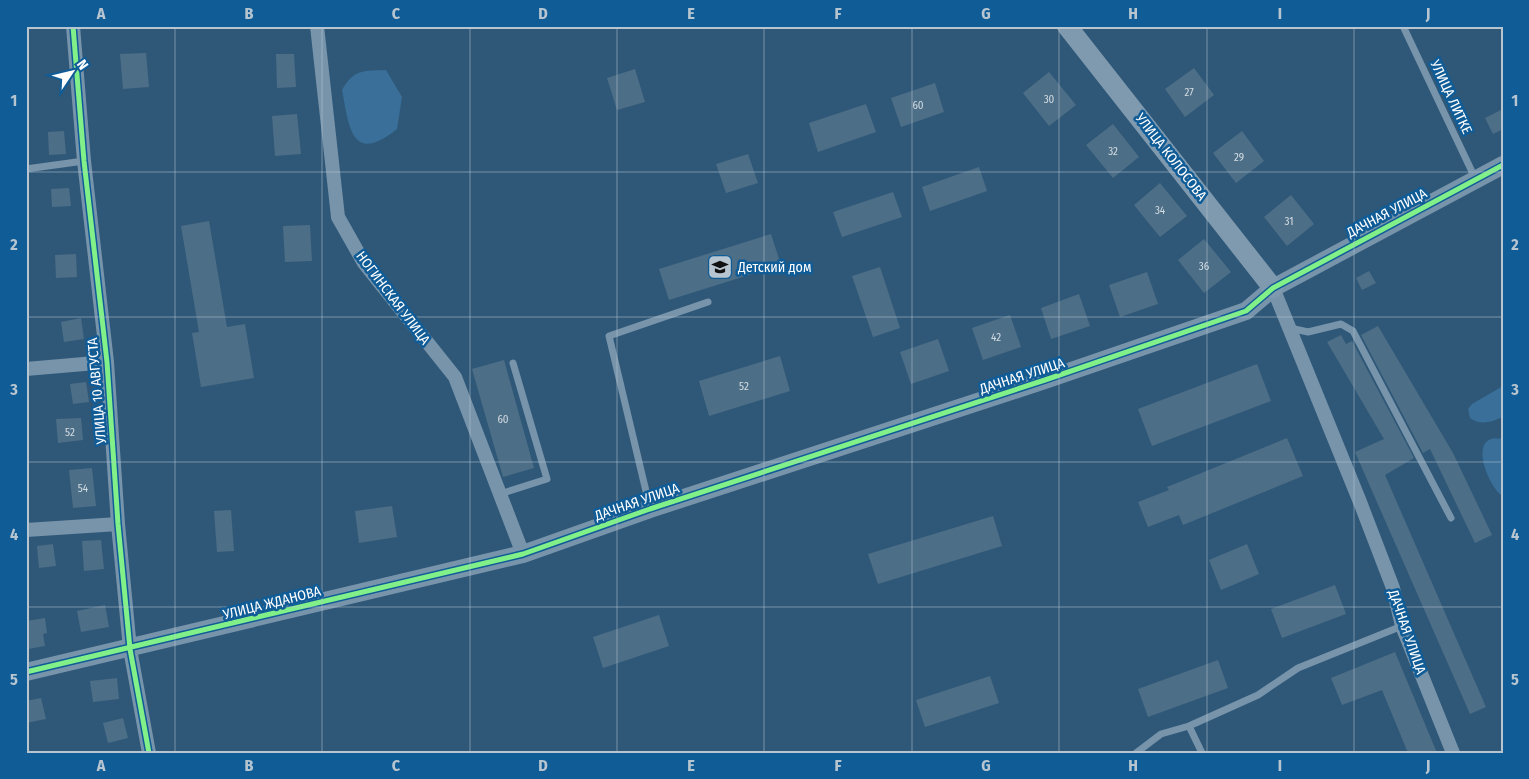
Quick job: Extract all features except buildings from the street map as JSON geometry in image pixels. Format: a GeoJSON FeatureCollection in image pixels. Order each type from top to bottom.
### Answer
{"type":"FeatureCollection","features":[{"type":"Feature","properties":{"kind":"main road","name":"УЛИЦА КОЛОСОВА"},"geometry":{"type":"LineString","coordinates":[[1068,26],[1273,288]]}},
{"type":"Feature","properties":{"kind":"street","name":"УЛИЦА 10 АВГУСТА"},"geometry":{"type":"LineString","coordinates":[[73,26],[84,161],[107,362],[118,524],[130,649],[149,753]]}},
{"type":"Feature","properties":{"kind":"street","name":"НОГИНСКАЯ УЛИЦА"},"geometry":{"type":"LineString","coordinates":[[317,26],[338,217],[364,263],[456,377],[522,554]]}},
{"type":"Feature","properties":{"kind":"street","name":"ДАЧНАЯ УЛИЦА"},"geometry":{"type":"LineString","coordinates":[[522,554],[650,509],[1046,380],[1246,311],[1273,288],[1475,178],[1503,166]]}},
{"type":"Feature","properties":{"kind":"street","name":"ДАЧНАЯ УЛИЦА"},"geometry":{"type":"LineString","coordinates":[[1273,288],[1360,502],[1393,588],[1402,626],[1453,753]]}},
{"type":"Feature","properties":{"kind":"street"},"geometry":{"type":"LineString","coordinates":[[26,368],[107,362]]}},
{"type":"Feature","properties":{"kind":"street"},"geometry":{"type":"LineString","coordinates":[[26,530],[118,524]]}},
{"type":"Feature","properties":{"kind":"street","name":"УЛИЦА ЖДАНОВА"},"geometry":{"type":"LineString","coordinates":[[26,672],[130,649],[522,554]]}},
{"type":"Feature","properties":{"kind":"lane","name":"УЛИЦА ЛИТКЕ"},"geometry":{"type":"LineString","coordinates":[[1403,26],[1475,178]]}},
{"type":"Feature","properties":{"kind":"lane"},"geometry":{"type":"LineString","coordinates":[[26,169],[84,161]]}},
{"type":"Feature","properties":{"kind":"lane"},"geometry":{"type":"LineString","coordinates":[[650,509],[608,336],[708,302]]}},
{"type":"Feature","properties":{"kind":"lane"},"geometry":{"type":"LineString","coordinates":[[1289,328],[1308,332],[1341,324],[1353,331],[1450,518]]}},
{"type":"Feature","properties":{"kind":"lane"},"geometry":{"type":"LineString","coordinates":[[500,494],[547,479],[513,362]]}},
{"type":"Feature","properties":{"kind":"lane"},"geometry":{"type":"LineString","coordinates":[[1136,753],[1161,734],[1189,726],[1258,695],[1298,668],[1402,626]]}},
{"type":"Feature","properties":{"kind":"lane"},"geometry":{"type":"LineString","coordinates":[[1189,726],[1202,753]]}},
{"type":"Feature","properties":{"kind":"water"},"geometry":{"type":"Polygon","coordinates":[[[386,70],[402,97],[397,129],[370,144],[361,142],[355,137],[350,128],[342,90],[351,78],[360,72],[386,70]]]}},
{"type":"Feature","properties":{"kind":"water"},"geometry":{"type":"Polygon","coordinates":[[[1503,386],[1503,417],[1482,423],[1470,418],[1468,409],[1472,404],[1503,386]]]}},
{"type":"Feature","properties":{"kind":"water"},"geometry":{"type":"Polygon","coordinates":[[[1503,438],[1503,496],[1493,486],[1485,468],[1483,450],[1485,443],[1491,439],[1503,438]]]}},
{"type":"Feature","properties":{"kind":"cycle path"},"geometry":{"type":"LineString","coordinates":[[73,26],[84,161],[107,362],[118,524],[130,649],[149,753]]}},
{"type":"Feature","properties":{"kind":"cycle path"},"geometry":{"type":"LineString","coordinates":[[26,672],[523,554],[650,509],[1045,380],[1246,311],[1273,288],[1503,165]]}},
{"type":"Feature","properties":{"kind":"place","name":"Детский дом"},"geometry":{"type":"Point","coordinates":[720,267]}}]}
